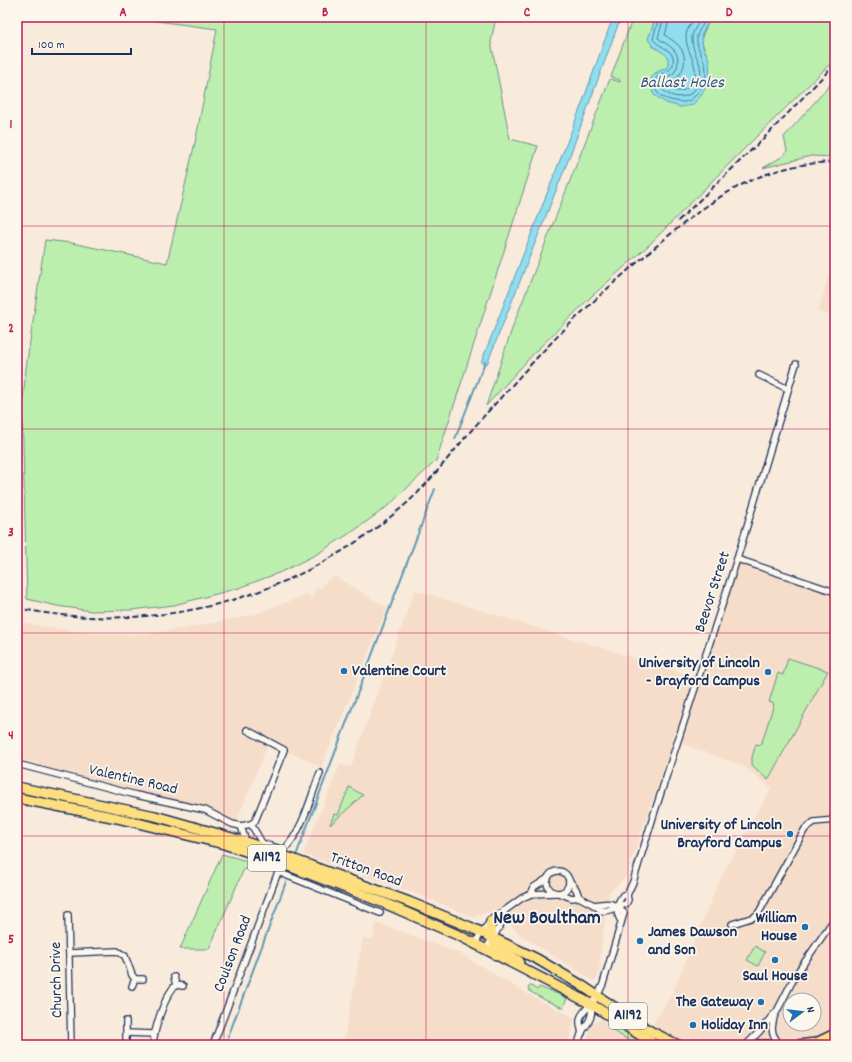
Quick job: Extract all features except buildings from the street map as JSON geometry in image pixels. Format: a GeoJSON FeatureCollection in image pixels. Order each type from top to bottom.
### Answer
{"type":"FeatureCollection","features":[{"type":"Feature","properties":{"kind":"main road","name":"Tritton Road"},"geometry":{"type":"LineString","coordinates":[[17,788],[155,816],[246,842],[409,902],[537,959],[598,995],[650,1031],[678,1045]]}},
{"type":"Feature","properties":{"kind":"main road","name":"Tritton Road"},"geometry":{"type":"LineString","coordinates":[[17,798],[117,818],[198,837],[248,851],[384,903],[486,949],[591,1004],[656,1045]]}},
{"type":"Feature","properties":{"kind":"main road"},"geometry":{"type":"LineString","coordinates":[[491,921],[490,928],[492,938],[498,948],[538,973],[549,983]]}},
{"type":"Feature","properties":{"kind":"main road"},"geometry":{"type":"LineString","coordinates":[[798,1045],[816,1042],[835,1034]]}},
{"type":"Feature","properties":{"kind":"main road"},"geometry":{"type":"LineString","coordinates":[[832,1045],[835,1041]]}},
{"type":"Feature","properties":{"kind":"main road"},"geometry":{"type":"LineString","coordinates":[[755,1045],[773,1045]]}},
{"type":"Feature","properties":{"kind":"street","name":"Beevor Street"},"geometry":{"type":"LineString","coordinates":[[617,906],[626,904],[628,900],[627,895],[633,882],[737,559],[796,364]]}},
{"type":"Feature","properties":{"kind":"street"},"geometry":{"type":"LineString","coordinates":[[759,375],[788,389]]}},
{"type":"Feature","properties":{"kind":"street"},"geometry":{"type":"LineString","coordinates":[[737,559],[835,592]]}},
{"type":"Feature","properties":{"kind":"street"},"geometry":{"type":"LineString","coordinates":[[246,842],[241,826],[251,824],[255,821],[284,750],[247,730]]}},
{"type":"Feature","properties":{"kind":"street","name":"Valentine Road"},"geometry":{"type":"LineString","coordinates":[[17,764],[136,795],[205,810],[232,824],[241,826]]}},
{"type":"Feature","properties":{"kind":"street"},"geometry":{"type":"LineString","coordinates":[[251,824],[262,843],[284,850],[290,844],[298,831],[320,773]]}},
{"type":"Feature","properties":{"kind":"street"},"geometry":{"type":"LineString","coordinates":[[732,924],[754,917],[758,914],[805,829],[814,822],[835,820]]}},
{"type":"Feature","properties":{"kind":"street","name":"Coulson Road"},"geometry":{"type":"LineString","coordinates":[[212,1045],[278,872],[380,913]]}},
{"type":"Feature","properties":{"kind":"street"},"geometry":{"type":"LineString","coordinates":[[531,894],[534,886],[548,878],[553,872],[560,872],[564,874],[576,889],[579,897]]}},
{"type":"Feature","properties":{"kind":"street"},"geometry":{"type":"LineString","coordinates":[[548,878],[548,888],[557,893],[572,898],[579,897],[594,905],[608,903],[617,906],[624,913],[603,984],[598,995],[591,1004],[585,1008],[581,1016],[579,1024],[582,1032]]}},
{"type":"Feature","properties":{"kind":"street"},"geometry":{"type":"LineString","coordinates":[[475,944],[481,933],[498,914],[504,912],[522,898],[531,894],[564,892],[567,888],[569,880]]}},
{"type":"Feature","properties":{"kind":"street"},"geometry":{"type":"LineString","coordinates":[[486,949],[504,919],[504,912]]}},
{"type":"Feature","properties":{"kind":"street","name":"Church Drive"},"geometry":{"type":"LineString","coordinates":[[68,915],[71,1045]]}},
{"type":"Feature","properties":{"kind":"street"},"geometry":{"type":"LineString","coordinates":[[779,1045],[773,1034],[772,1028],[774,1017],[795,976],[835,918]]}},
{"type":"Feature","properties":{"kind":"street"},"geometry":{"type":"LineString","coordinates":[[70,953],[117,951],[125,956],[135,979]]}},
{"type":"Feature","properties":{"kind":"street"},"geometry":{"type":"LineString","coordinates":[[174,977],[176,985]]}},
{"type":"Feature","properties":{"kind":"street"},"geometry":{"type":"LineString","coordinates":[[135,979],[143,979]]}},
{"type":"Feature","properties":{"kind":"street"},"geometry":{"type":"LineString","coordinates":[[132,986],[135,979]]}},
{"type":"Feature","properties":{"kind":"street"},"geometry":{"type":"LineString","coordinates":[[176,985],[183,986]]}},
{"type":"Feature","properties":{"kind":"street"},"geometry":{"type":"LineString","coordinates":[[152,1045],[154,1034],[170,991],[176,985]]}},
{"type":"Feature","properties":{"kind":"street"},"geometry":{"type":"LineString","coordinates":[[578,1045],[582,1032],[587,1027],[592,1012],[591,1004]]}},
{"type":"Feature","properties":{"kind":"street"},"geometry":{"type":"LineString","coordinates":[[746,1045],[777,1011]]}},
{"type":"Feature","properties":{"kind":"street"},"geometry":{"type":"LineString","coordinates":[[126,1022],[126,1045]]}},
{"type":"Feature","properties":{"kind":"street"},"geometry":{"type":"LineString","coordinates":[[127,1033],[154,1034]]}},
{"type":"Feature","properties":{"kind":"shaded area"},"geometry":{"type":"Polygon","coordinates":[[[835,254],[835,316],[818,312],[835,254]]]}},
{"type":"Feature","properties":{"kind":"shaded area","name":"University of Lincoln Brayford Campus"},"geometry":{"type":"Polygon","coordinates":[[[737,559],[835,592],[835,1045],[586,1045],[590,1026],[597,1021],[604,1020],[642,1040],[672,994],[719,881],[771,788],[745,767],[677,742],[737,559]]]}},
{"type":"Feature","properties":{"kind":"shaded area"},"geometry":{"type":"Polygon","coordinates":[[[335,576],[387,608],[321,767],[269,742],[237,820],[231,820],[202,806],[104,785],[44,767],[37,763],[17,759],[17,622],[86,633],[114,635],[148,634],[252,615],[309,594],[311,601],[317,587],[321,589],[324,583],[335,576]]]}},
{"type":"Feature","properties":{"kind":"shaded area"},"geometry":{"type":"Polygon","coordinates":[[[415,590],[696,677],[626,876],[609,893],[598,977],[593,981],[519,934],[500,915],[493,911],[474,917],[424,897],[303,854],[340,765],[351,767],[415,590]]]}},
{"type":"Feature","properties":{"kind":"shaded area"},"geometry":{"type":"Polygon","coordinates":[[[376,923],[461,954],[531,996],[575,1018],[568,1045],[343,1045],[363,938],[373,939],[376,923]]]}},
{"type":"Feature","properties":{"kind":"green space"},"geometry":{"type":"Polygon","coordinates":[[[126,17],[496,17],[491,42],[510,139],[538,146],[436,461],[388,506],[355,530],[317,554],[281,572],[239,588],[174,605],[131,610],[92,611],[57,606],[27,599],[22,409],[26,368],[45,240],[72,243],[167,263],[196,138],[217,29],[126,17]]]}},
{"type":"Feature","properties":{"kind":"green space"},"geometry":{"type":"Polygon","coordinates":[[[633,17],[656,17],[653,25],[652,46],[664,52],[669,57],[668,67],[654,74],[709,60],[703,46],[702,38],[711,17],[835,17],[835,59],[649,245],[593,295],[536,351],[486,406],[514,323],[610,79],[620,82],[620,80],[611,77],[633,17]]]}},
{"type":"Feature","properties":{"kind":"green space"},"geometry":{"type":"Polygon","coordinates":[[[835,79],[835,157],[811,156],[763,168],[783,156],[787,151],[784,137],[835,79]]]}},
{"type":"Feature","properties":{"kind":"green space"},"geometry":{"type":"Polygon","coordinates":[[[788,658],[828,671],[768,780],[752,765],[752,757],[756,744],[761,745],[774,704],[769,702],[778,673],[783,675],[788,658]]]}},
{"type":"Feature","properties":{"kind":"green space"},"geometry":{"type":"Polygon","coordinates":[[[349,787],[363,795],[330,825],[334,814],[338,815],[349,787]]]}},
{"type":"Feature","properties":{"kind":"green space"},"geometry":{"type":"Polygon","coordinates":[[[222,854],[251,862],[248,870],[244,869],[209,949],[180,949],[222,854]]]}},
{"type":"Feature","properties":{"kind":"green space"},"geometry":{"type":"Polygon","coordinates":[[[755,946],[765,952],[758,966],[747,960],[755,946]]]}},
{"type":"Feature","properties":{"kind":"green space"},"geometry":{"type":"Polygon","coordinates":[[[530,985],[537,990],[539,987],[567,998],[563,1008],[529,991],[528,989],[530,985]]]}},
{"type":"Feature","properties":{"kind":"green space"},"geometry":{"type":"Polygon","coordinates":[[[615,1025],[649,1045],[636,1045],[612,1030],[615,1025]]]}},
{"type":"Feature","properties":{"kind":"water"},"geometry":{"type":"Polygon","coordinates":[[[613,17],[621,17],[569,158],[487,364],[481,363],[583,101],[613,17]]]}},
{"type":"Feature","properties":{"kind":"water","name":"Ballast Holes"},"geometry":{"type":"Polygon","coordinates":[[[656,17],[711,17],[701,36],[703,47],[709,60],[710,79],[701,96],[692,105],[681,107],[666,103],[654,95],[650,86],[651,79],[654,74],[668,67],[668,57],[652,45],[648,39],[656,17]]]}},
{"type":"Feature","properties":{"kind":"waterway"},"geometry":{"type":"LineString","coordinates":[[455,439],[485,362]]}},
{"type":"Feature","properties":{"kind":"waterway"},"geometry":{"type":"LineString","coordinates":[[297,853],[435,489]]}},
{"type":"Feature","properties":{"kind":"waterway"},"geometry":{"type":"LineString","coordinates":[[225,1045],[286,882]]}},
{"type":"Feature","properties":{"kind":"railway"},"geometry":{"type":"LineString","coordinates":[[678,221],[769,133],[835,64]]}},
{"type":"Feature","properties":{"kind":"railway"},"geometry":{"type":"LineString","coordinates":[[17,608],[70,616],[122,617],[174,613],[224,602],[273,586],[320,564],[364,536],[407,503],[531,364],[564,330],[617,280],[694,215],[715,200],[758,177],[807,164],[835,162]]}},
{"type":"Feature","properties":{"kind":"place","name":"Valentine Court"},"geometry":{"type":"Point","coordinates":[344,671]}},
{"type":"Feature","properties":{"kind":"place","name":"University of Lincoln - Brayford Campus"},"geometry":{"type":"Point","coordinates":[768,672]}},
{"type":"Feature","properties":{"kind":"place","name":"University of Lincoln Brayford Campus"},"geometry":{"type":"Point","coordinates":[790,834]}},
{"type":"Feature","properties":{"kind":"place","name":"William House"},"geometry":{"type":"Point","coordinates":[805,927]}},
{"type":"Feature","properties":{"kind":"place","name":"James Dawson and Son"},"geometry":{"type":"Point","coordinates":[640,941]}},
{"type":"Feature","properties":{"kind":"place","name":"Saul House"},"geometry":{"type":"Point","coordinates":[775,960]}},
{"type":"Feature","properties":{"kind":"place","name":"The Gateway"},"geometry":{"type":"Point","coordinates":[761,1002]}},
{"type":"Feature","properties":{"kind":"place","name":"Holiday Inn"},"geometry":{"type":"Point","coordinates":[693,1025]}},
{"type":"Feature","properties":{"kind":"district","name":"New Boultham"},"geometry":{"type":"Point","coordinates":[547,919]}}]}
